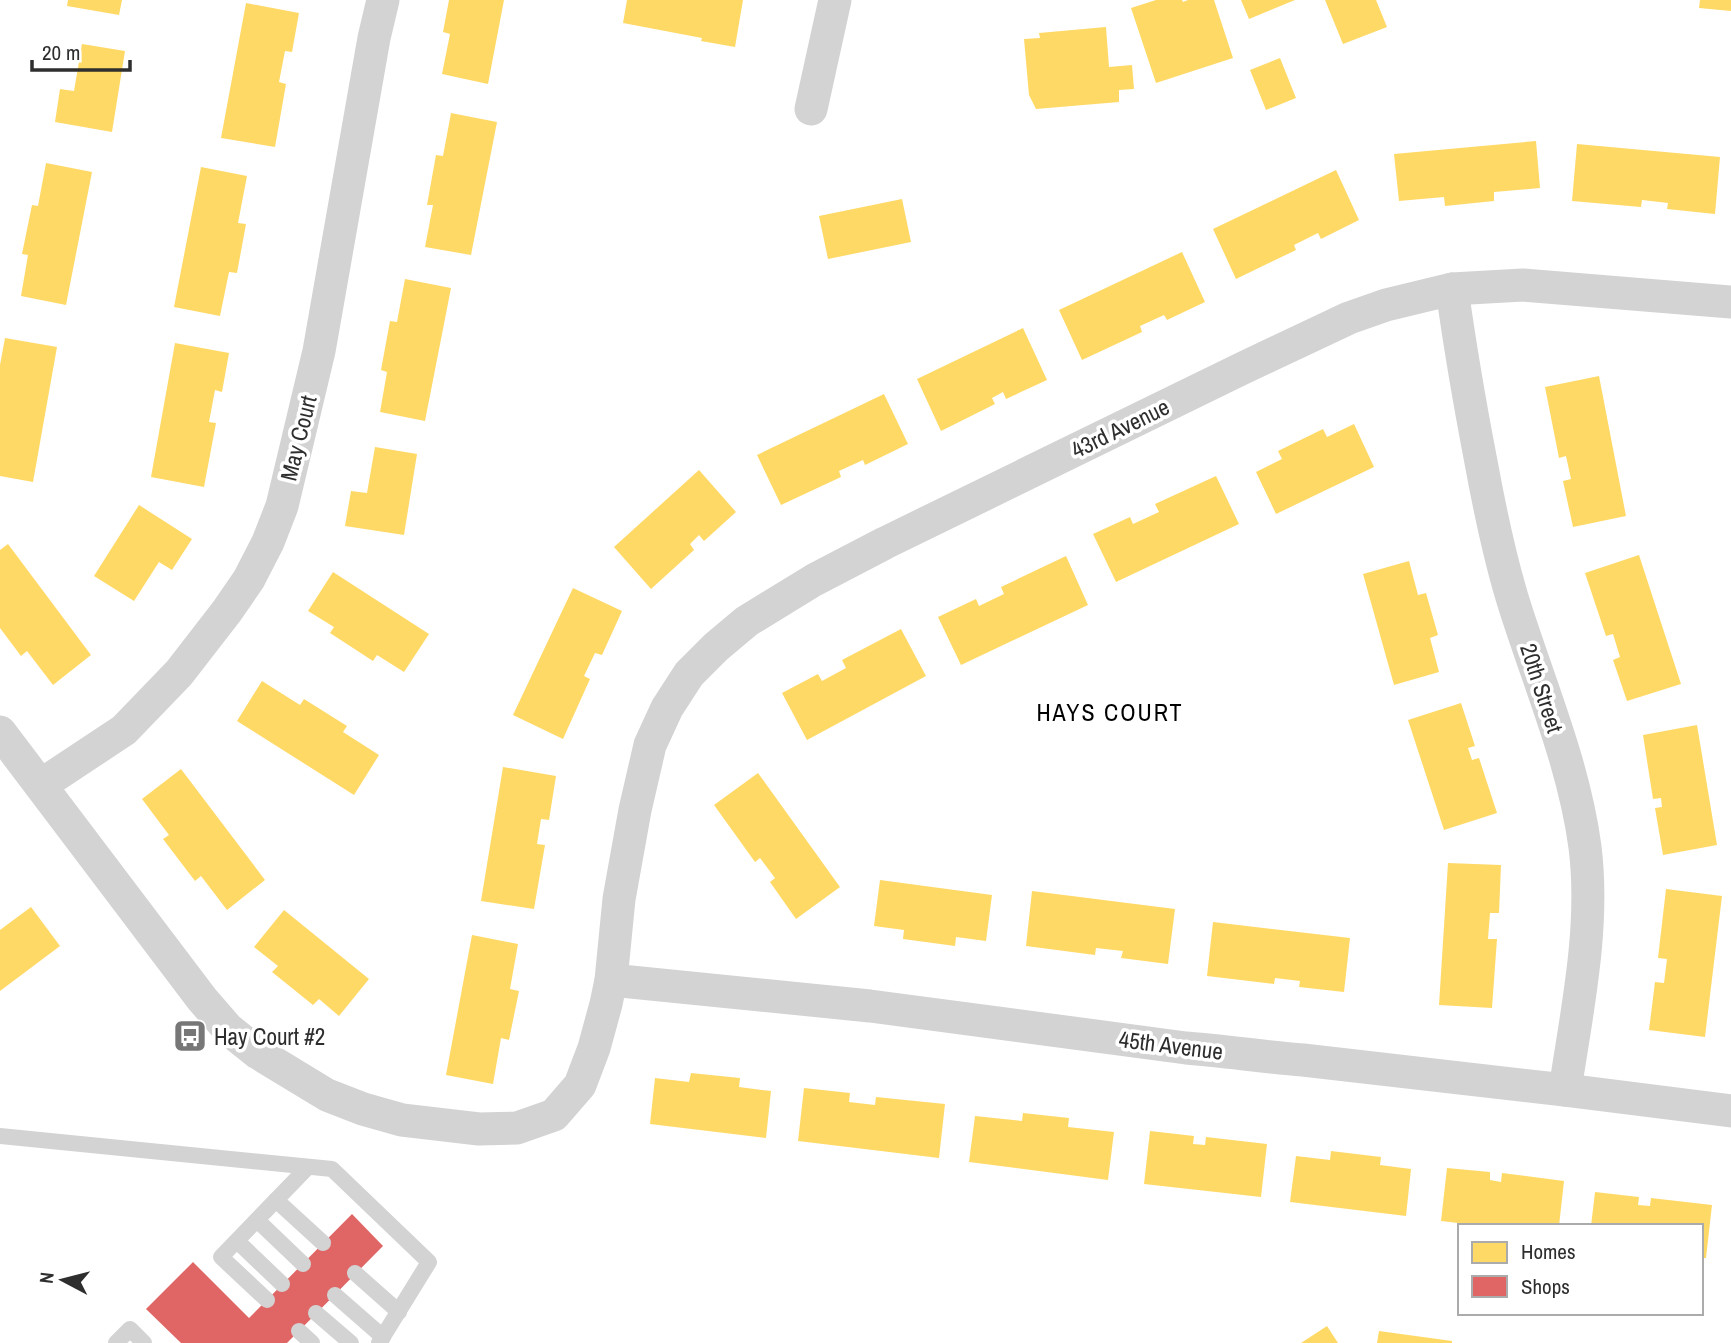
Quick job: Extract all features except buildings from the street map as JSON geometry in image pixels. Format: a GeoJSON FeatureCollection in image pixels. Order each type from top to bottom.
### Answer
{"type":"FeatureCollection","features":[{"type":"Feature","properties":{"kind":"street","name":"May Court"},"geometry":{"type":"LineString","coordinates":[[41,785],[124,730],[179,673],[249,579],[268,542],[282,506],[319,351],[383,0]]}},
{"type":"Feature","properties":{"kind":"street"},"geometry":{"type":"LineString","coordinates":[[811,108],[835,0]]}},
{"type":"Feature","properties":{"kind":"street","name":"43rd Avenue"},"geometry":{"type":"LineString","coordinates":[[0,732],[202,999],[228,1028],[258,1054],[327,1095],[363,1110],[402,1120],[479,1129],[517,1128],[554,1115],[580,1085],[594,1048],[611,980],[619,900],[636,804],[650,745],[667,708],[689,674],[747,621],[814,580],[885,543],[1349,318],[1386,305],[1452,289],[1523,285],[1731,302]]}},
{"type":"Feature","properties":{"kind":"street","name":"20th Street"},"geometry":{"type":"LineString","coordinates":[[1452,289],[1466,386],[1494,530],[1515,608],[1577,796],[1585,849],[1587,916],[1579,999],[1565,1090]]}},
{"type":"Feature","properties":{"kind":"street","name":"45th Avenue"},"geometry":{"type":"LineString","coordinates":[[611,980],[870,1006],[1265,1058],[1317,1061],[1731,1111]]}},
{"type":"Feature","properties":{"kind":"lane"},"geometry":{"type":"LineString","coordinates":[[0,1136],[332,1169],[429,1262],[381,1340],[335,1294]]}},
{"type":"Feature","properties":{"kind":"lane"},"geometry":{"type":"LineString","coordinates":[[267,1300],[221,1258],[308,1167]]}},
{"type":"Feature","properties":{"kind":"lane"},"geometry":{"type":"LineString","coordinates":[[276,1199],[323,1243]]}},
{"type":"Feature","properties":{"kind":"lane"},"geometry":{"type":"LineString","coordinates":[[257,1220],[303,1264]]}},
{"type":"Feature","properties":{"kind":"lane"},"geometry":{"type":"LineString","coordinates":[[237,1241],[282,1284]]}},
{"type":"Feature","properties":{"kind":"lane"},"geometry":{"type":"LineString","coordinates":[[355,1273],[400,1312]]}},
{"type":"Feature","properties":{"kind":"lane"},"geometry":{"type":"LineString","coordinates":[[316,1313],[351,1343]]}},
{"type":"Feature","properties":{"kind":"lane"},"geometry":{"type":"LineString","coordinates":[[116,1343],[130,1329],[144,1343]]}},
{"type":"Feature","properties":{"kind":"lane"},"geometry":{"type":"LineString","coordinates":[[299,1331],[312,1343]]}},
{"type":"Feature","properties":{"kind":"place","name":"Hay Court #2"},"geometry":{"type":"Point","coordinates":[190,1036]}},
{"type":"Feature","properties":{"kind":"district","name":"HAYS COURT"},"geometry":{"type":"Point","coordinates":[1110,712]}}]}
